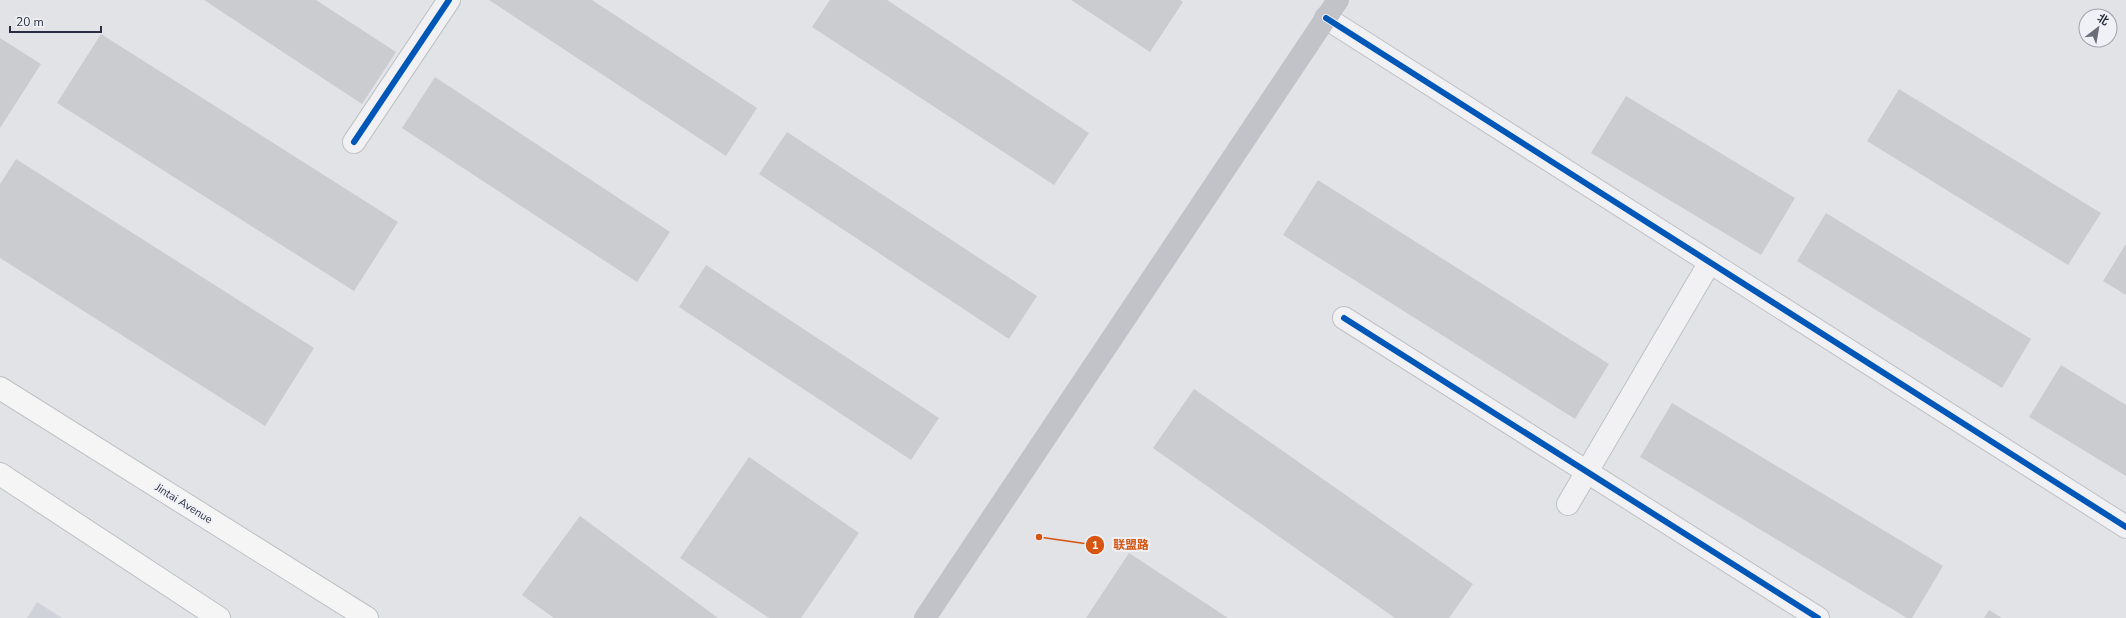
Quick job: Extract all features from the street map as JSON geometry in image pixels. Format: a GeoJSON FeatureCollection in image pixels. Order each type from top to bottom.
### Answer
{"type":"FeatureCollection","features":[{"type":"Feature","properties":{"kind":"main road"},"geometry":{"type":"LineString","coordinates":[[925,618],[1332,9]]}},
{"type":"Feature","properties":{"kind":"main road","name":"Jintai Avenue"},"geometry":{"type":"LineString","coordinates":[[0,388],[367,618]]}},
{"type":"Feature","properties":{"kind":"main road"},"geometry":{"type":"LineString","coordinates":[[0,474],[219,618]]}},
{"type":"Feature","properties":{"kind":"street"},"geometry":{"type":"LineString","coordinates":[[354,142],[449,0]]}},
{"type":"Feature","properties":{"kind":"street"},"geometry":{"type":"LineString","coordinates":[[1332,9],[1710,262],[2126,527]]}},
{"type":"Feature","properties":{"kind":"street"},"geometry":{"type":"LineString","coordinates":[[1568,504],[1710,262]]}},
{"type":"Feature","properties":{"kind":"street"},"geometry":{"type":"LineString","coordinates":[[1344,318],[1818,618]]}},
{"type":"Feature","properties":{"kind":"shaded area"},"geometry":{"type":"Polygon","coordinates":[[[37,602],[62,618],[27,618],[37,602]]]}},
{"type":"Feature","properties":{"kind":"building"},"geometry":{"type":"Polygon","coordinates":[[[204,0],[316,0],[396,52],[362,104],[204,0]]]}},
{"type":"Feature","properties":{"kind":"building"},"geometry":{"type":"Polygon","coordinates":[[[489,0],[592,0],[757,108],[726,156],[489,0]]]}},
{"type":"Feature","properties":{"kind":"building"},"geometry":{"type":"Polygon","coordinates":[[[830,0],[887,0],[1089,133],[1054,185],[812,27],[830,0]]]}},
{"type":"Feature","properties":{"kind":"building"},"geometry":{"type":"Polygon","coordinates":[[[1071,0],[1180,0],[1183,2],[1150,52],[1071,0]]]}},
{"type":"Feature","properties":{"kind":"building"},"geometry":{"type":"Polygon","coordinates":[[[101,34],[398,222],[354,291],[57,103],[101,34]]]}},
{"type":"Feature","properties":{"kind":"building"},"geometry":{"type":"Polygon","coordinates":[[[0,38],[41,64],[0,128],[0,38]]]}},
{"type":"Feature","properties":{"kind":"building"},"geometry":{"type":"Polygon","coordinates":[[[435,77],[670,232],[637,282],[402,128],[435,77]]]}},
{"type":"Feature","properties":{"kind":"building"},"geometry":{"type":"Polygon","coordinates":[[[1899,89],[2101,213],[2068,265],[1867,141],[1899,89]]]}},
{"type":"Feature","properties":{"kind":"building"},"geometry":{"type":"Polygon","coordinates":[[[1626,96],[1795,198],[1761,255],[1591,153],[1626,96]]]}},
{"type":"Feature","properties":{"kind":"building"},"geometry":{"type":"Polygon","coordinates":[[[787,132],[1037,296],[1009,339],[759,174],[787,132]]]}},
{"type":"Feature","properties":{"kind":"building"},"geometry":{"type":"Polygon","coordinates":[[[16,159],[314,348],[265,426],[0,258],[0,184],[16,159]]]}},
{"type":"Feature","properties":{"kind":"building"},"geometry":{"type":"Polygon","coordinates":[[[1318,180],[1609,364],[1575,419],[1283,235],[1318,180]]]}},
{"type":"Feature","properties":{"kind":"building"},"geometry":{"type":"Polygon","coordinates":[[[1826,213],[2031,339],[2002,388],[1797,261],[1826,213]]]}},
{"type":"Feature","properties":{"kind":"building"},"geometry":{"type":"Polygon","coordinates":[[[2126,244],[2126,295],[2103,281],[2126,244]]]}},
{"type":"Feature","properties":{"kind":"building"},"geometry":{"type":"Polygon","coordinates":[[[706,265],[939,418],[911,460],[679,307],[706,265]]]}},
{"type":"Feature","properties":{"kind":"building"},"geometry":{"type":"Polygon","coordinates":[[[2061,365],[2126,405],[2126,476],[2029,417],[2061,365]]]}},
{"type":"Feature","properties":{"kind":"building"},"geometry":{"type":"Polygon","coordinates":[[[1194,389],[1473,584],[1449,618],[1395,618],[1153,448],[1194,389]]]}},
{"type":"Feature","properties":{"kind":"building"},"geometry":{"type":"Polygon","coordinates":[[[1672,403],[1943,566],[1912,618],[1907,618],[1640,457],[1672,403]]]}},
{"type":"Feature","properties":{"kind":"building"},"geometry":{"type":"Polygon","coordinates":[[[749,457],[859,533],[801,618],[769,618],[680,558],[749,457]]]}},
{"type":"Feature","properties":{"kind":"building"},"geometry":{"type":"Polygon","coordinates":[[[580,516],[718,618],[554,618],[522,595],[580,516]]]}},
{"type":"Feature","properties":{"kind":"building"},"geometry":{"type":"Polygon","coordinates":[[[1129,553],[1228,618],[1086,618],[1129,553]]]}},
{"type":"Feature","properties":{"kind":"building"},"geometry":{"type":"Polygon","coordinates":[[[1989,610],[2002,618],[1984,618],[1989,610]]]}},
{"type":"Feature","properties":{"kind":"cycle path"},"geometry":{"type":"LineString","coordinates":[[354,142],[449,0]]}},
{"type":"Feature","properties":{"kind":"cycle path"},"geometry":{"type":"LineString","coordinates":[[1326,18],[2126,527]]}},
{"type":"Feature","properties":{"kind":"cycle path"},"geometry":{"type":"LineString","coordinates":[[1344,318],[1818,618]]}},
{"type":"Feature","properties":{"kind":"place","name":"联盟路"},"geometry":{"type":"Point","coordinates":[1039,537]}}]}
